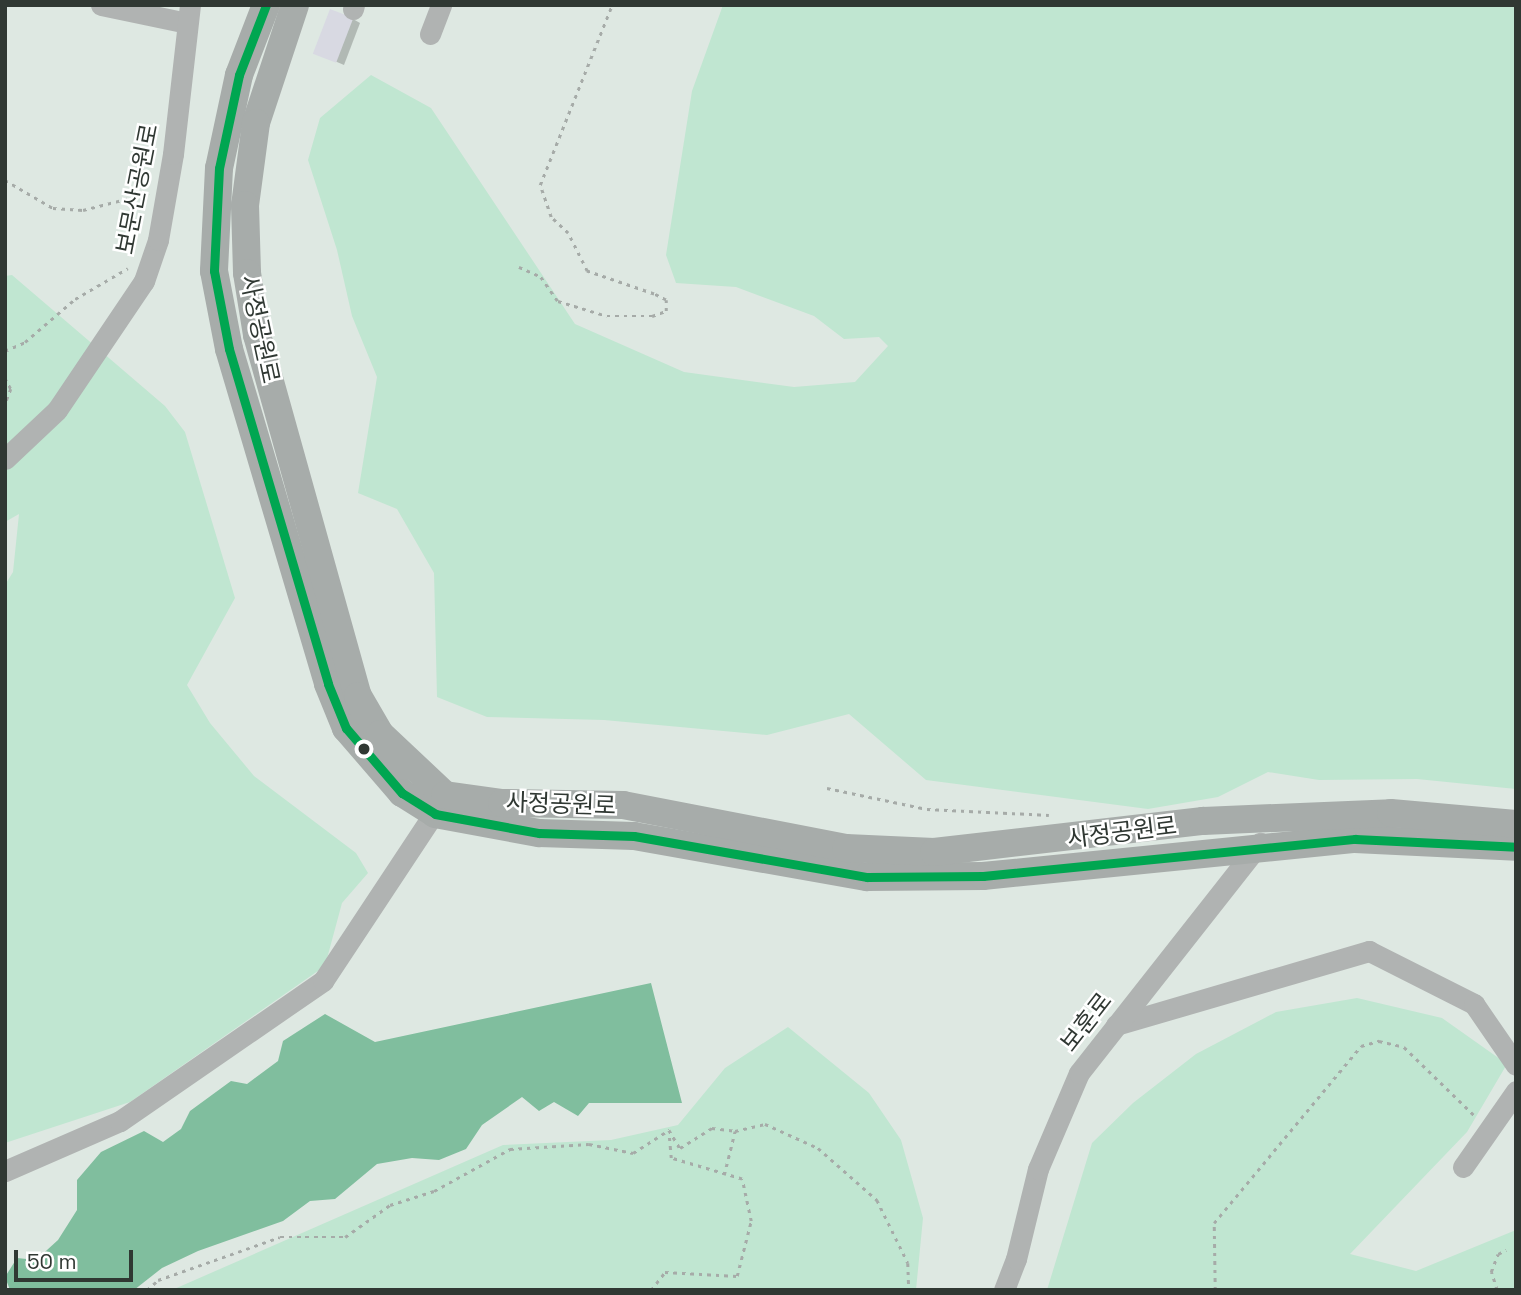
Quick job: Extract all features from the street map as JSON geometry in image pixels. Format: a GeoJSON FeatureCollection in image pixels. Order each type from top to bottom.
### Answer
{"type":"FeatureCollection","features":[{"type":"Feature","properties":{"kind":"main road","name":"사정공원로"},"geometry":{"type":"LineString","coordinates":[[266,5],[239,75],[213,219],[214,271],[229,349],[328,684],[346,728],[402,793],[539,833],[634,836],[867,877],[983,876],[1354,839],[1516,847]]}},
{"type":"Feature","properties":{"kind":"main road","name":"사정공원로"},"geometry":{"type":"LineString","coordinates":[[295,5],[256,123],[245,205],[247,273],[257,335],[358,696],[380,734],[440,804]]}},
{"type":"Feature","properties":{"kind":"main road","name":"사정공원로"},"geometry":{"type":"LineString","coordinates":[[440,804],[623,805],[846,848],[934,852],[1203,821],[1391,813],[1516,824]]}},
{"type":"Feature","properties":{"kind":"street"},"geometry":{"type":"LineString","coordinates":[[101,5],[189,14]]}},
{"type":"Feature","properties":{"kind":"street"},"geometry":{"type":"LineString","coordinates":[[430,34],[441,5]]}},
{"type":"Feature","properties":{"kind":"street","name":"보문산공원로"},"geometry":{"type":"LineString","coordinates":[[5,459],[57,410],[123,316],[144,281],[153,256],[167,191],[189,14]]}},
{"type":"Feature","properties":{"kind":"street"},"geometry":{"type":"LineString","coordinates":[[5,1171],[120,1121],[323,981],[440,804]]}},
{"type":"Feature","properties":{"kind":"street","name":"보훈로"},"geometry":{"type":"LineString","coordinates":[[1004,1290],[1016,1259],[1038,1169],[1063,1105],[1079,1073],[1256,849],[1272,819]]}},
{"type":"Feature","properties":{"kind":"street"},"geometry":{"type":"LineString","coordinates":[[1116,1025],[1369,951],[1474,1004],[1516,1065]]}},
{"type":"Feature","properties":{"kind":"street"},"geometry":{"type":"LineString","coordinates":[[1464,1167],[1516,1091]]}},
{"type":"Feature","properties":{"kind":"path"},"geometry":{"type":"LineString","coordinates":[[519,267],[541,277],[558,301],[607,316],[652,317],[666,311],[666,300],[587,271],[568,233],[551,216],[540,186],[612,5]]}},
{"type":"Feature","properties":{"kind":"path"},"geometry":{"type":"LineString","coordinates":[[5,180],[53,208],[83,210],[120,197],[167,191]]}},
{"type":"Feature","properties":{"kind":"path"},"geometry":{"type":"LineString","coordinates":[[5,351],[25,342],[93,287],[153,256]]}},
{"type":"Feature","properties":{"kind":"path"},"geometry":{"type":"LineString","coordinates":[[5,378],[11,389],[5,405]]}},
{"type":"Feature","properties":{"kind":"path"},"geometry":{"type":"LineString","coordinates":[[827,788],[926,809],[1059,816]]}},
{"type":"Feature","properties":{"kind":"path"},"geometry":{"type":"LineString","coordinates":[[1214,1290],[1214,1223],[1361,1046],[1392,1042],[1416,1054],[1489,1133]]}},
{"type":"Feature","properties":{"kind":"path"},"geometry":{"type":"LineString","coordinates":[[669,1130],[680,1148],[712,1128],[734,1131],[753,1125],[775,1126],[818,1148],[856,1177],[877,1200],[903,1250],[909,1290]]}},
{"type":"Feature","properties":{"kind":"path"},"geometry":{"type":"LineString","coordinates":[[651,1290],[665,1272],[733,1278],[742,1269],[750,1204],[742,1179],[671,1158],[669,1130]]}},
{"type":"Feature","properties":{"kind":"path"},"geometry":{"type":"LineString","coordinates":[[147,1290],[158,1280],[280,1237],[345,1237],[390,1205],[434,1191],[510,1149],[589,1144],[633,1153],[669,1130]]}},
{"type":"Feature","properties":{"kind":"path"},"geometry":{"type":"LineString","coordinates":[[724,1175],[734,1131]]}},
{"type":"Feature","properties":{"kind":"path"},"geometry":{"type":"LineString","coordinates":[[1497,1290],[1491,1272],[1498,1254],[1506,1250]]}},
{"type":"Feature","properties":{"kind":"shaded area"},"geometry":{"type":"Polygon","coordinates":[[[723,5],[1516,5],[1516,789],[1417,779],[1319,780],[1268,772],[1218,797],[1148,809],[926,780],[849,714],[767,735],[604,720],[487,717],[437,697],[434,573],[397,509],[358,493],[377,377],[352,316],[337,250],[308,160],[320,118],[371,75],[431,108],[575,324],[684,372],[794,387],[855,382],[888,346],[879,337],[844,339],[814,316],[736,287],[676,283],[666,255],[692,91],[723,5]]]}},
{"type":"Feature","properties":{"kind":"shaded area"},"geometry":{"type":"Polygon","coordinates":[[[12,275],[165,406],[185,432],[235,598],[187,685],[210,723],[254,776],[356,853],[368,873],[342,903],[325,966],[130,1102],[5,1143],[5,585],[13,572],[19,514],[5,522],[5,276],[12,275]]]}},
{"type":"Feature","properties":{"kind":"shaded area"},"geometry":{"type":"Polygon","coordinates":[[[651,983],[682,1103],[589,1103],[578,1116],[554,1102],[539,1111],[522,1097],[482,1125],[466,1149],[439,1160],[412,1158],[377,1164],[335,1199],[310,1201],[283,1221],[198,1251],[162,1268],[134,1290],[10,1290],[5,1277],[17,1258],[36,1260],[58,1240],[77,1210],[77,1180],[101,1152],[144,1131],[163,1142],[181,1129],[190,1111],[231,1081],[247,1084],[278,1061],[283,1041],[325,1014],[375,1042],[651,983]]]}},
{"type":"Feature","properties":{"kind":"shaded area"},"geometry":{"type":"Polygon","coordinates":[[[1357,998],[1442,1018],[1507,1064],[1467,1132],[1350,1254],[1416,1271],[1516,1230],[1516,1290],[1047,1290],[1092,1143],[1133,1103],[1196,1054],[1276,1012],[1357,998]]]}},
{"type":"Feature","properties":{"kind":"shaded area"},"geometry":{"type":"Polygon","coordinates":[[[788,1027],[869,1093],[901,1140],[923,1218],[916,1290],[172,1290],[503,1145],[611,1140],[678,1125],[725,1068],[788,1027]]]}},
{"type":"Feature","properties":{"kind":"building"},"geometry":{"type":"Polygon","coordinates":[[[330,9],[353,18],[336,63],[313,54],[330,9]]]}},
{"type":"Feature","properties":{"kind":"transit line"},"geometry":{"type":"LineString","coordinates":[[266,5],[239,75],[219,168],[214,271],[229,349],[328,684],[346,728],[402,793],[435,814],[539,833],[634,836],[867,877],[983,876],[1355,839],[1516,847]]}}]}
